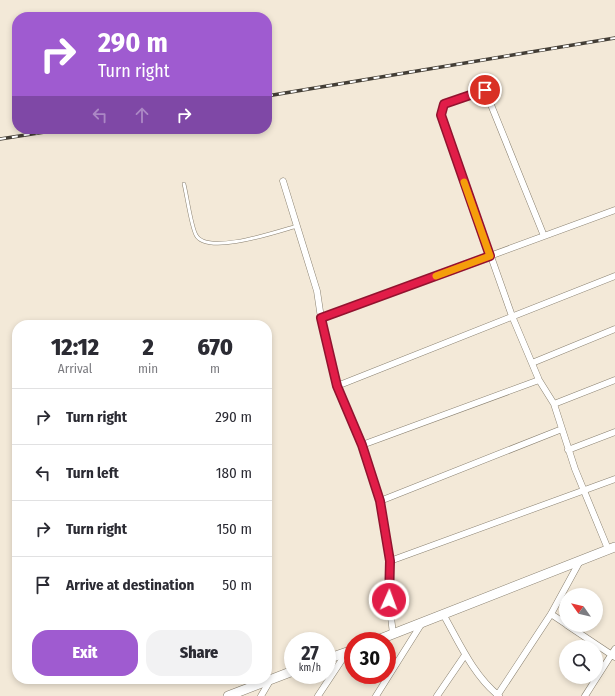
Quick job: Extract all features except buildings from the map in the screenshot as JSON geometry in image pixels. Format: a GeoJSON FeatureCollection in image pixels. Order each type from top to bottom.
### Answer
{"type":"FeatureCollection","features":[{"type":"Feature","properties":{"kind":"main road"},"geometry":{"type":"LineString","coordinates":[[396,633],[611,548]]}},
{"type":"Feature","properties":{"kind":"main road"},"geometry":{"type":"LineString","coordinates":[[272,679],[284,674]]}},
{"type":"Feature","properties":{"kind":"main road"},"geometry":{"type":"LineString","coordinates":[[228,696],[258,684]]}},
{"type":"Feature","properties":{"kind":"street"},"geometry":{"type":"LineString","coordinates":[[544,236],[485,90],[444,104],[441,115],[512,316],[539,380],[554,404],[568,450],[583,491],[611,548]]}},
{"type":"Feature","properties":{"kind":"street"},"geometry":{"type":"LineString","coordinates":[[283,182],[317,291],[321,318],[337,386],[362,445],[380,501],[390,561],[389,600],[393,632]]}},
{"type":"Feature","properties":{"kind":"street"},"geometry":{"type":"LineString","coordinates":[[321,318],[615,210]]}},
{"type":"Feature","properties":{"kind":"street"},"geometry":{"type":"LineString","coordinates":[[337,386],[615,276]]}},
{"type":"Feature","properties":{"kind":"street"},"geometry":{"type":"LineString","coordinates":[[532,363],[615,329]]}},
{"type":"Feature","properties":{"kind":"street"},"geometry":{"type":"LineString","coordinates":[[362,445],[539,380]]}},
{"type":"Feature","properties":{"kind":"street"},"geometry":{"type":"LineString","coordinates":[[554,404],[615,380]]}},
{"type":"Feature","properties":{"kind":"street"},"geometry":{"type":"LineString","coordinates":[[380,501],[562,429]]}},
{"type":"Feature","properties":{"kind":"street"},"geometry":{"type":"LineString","coordinates":[[568,450],[615,432]]}},
{"type":"Feature","properties":{"kind":"street"},"geometry":{"type":"LineString","coordinates":[[390,561],[615,479]]}},
{"type":"Feature","properties":{"kind":"street"},"geometry":{"type":"LineString","coordinates":[[443,614],[466,655],[483,679],[498,696],[551,614],[580,561]]}},
{"type":"Feature","properties":{"kind":"street"},"geometry":{"type":"LineString","coordinates":[[551,614],[559,620]]}},
{"type":"Feature","properties":{"kind":"street"},"geometry":{"type":"LineString","coordinates":[[376,696],[423,622]]}},
{"type":"Feature","properties":{"kind":"street"},"geometry":{"type":"LineString","coordinates":[[578,632],[614,654],[585,696]]}},
{"type":"Feature","properties":{"kind":"street"},"geometry":{"type":"LineString","coordinates":[[437,696],[466,655]]}},
{"type":"Feature","properties":{"kind":"street"},"geometry":{"type":"LineString","coordinates":[[318,696],[344,659]]}},
{"type":"Feature","properties":{"kind":"street"},"geometry":{"type":"LineString","coordinates":[[261,696],[268,684]]}},
{"type":"Feature","properties":{"kind":"lane"},"geometry":{"type":"LineString","coordinates":[[184,184],[196,236],[204,242],[241,242],[297,226]]}},
{"type":"Feature","properties":{"kind":"railway"},"geometry":{"type":"LineString","coordinates":[[272,95],[615,38]]}},
{"type":"Feature","properties":{"kind":"railway"},"geometry":{"type":"LineString","coordinates":[[0,139],[32,134]]}},
{"type":"Feature","properties":{"kind":"slow traffic"},"geometry":{"type":"LineString","coordinates":[[436,276],[490,256],[464,182]]}},
{"type":"Feature","properties":{"kind":"route"},"geometry":{"type":"LineString","coordinates":[[389,600],[390,561],[380,501],[362,445],[337,386],[321,318],[490,256],[441,115],[444,104],[485,90]]}}]}
